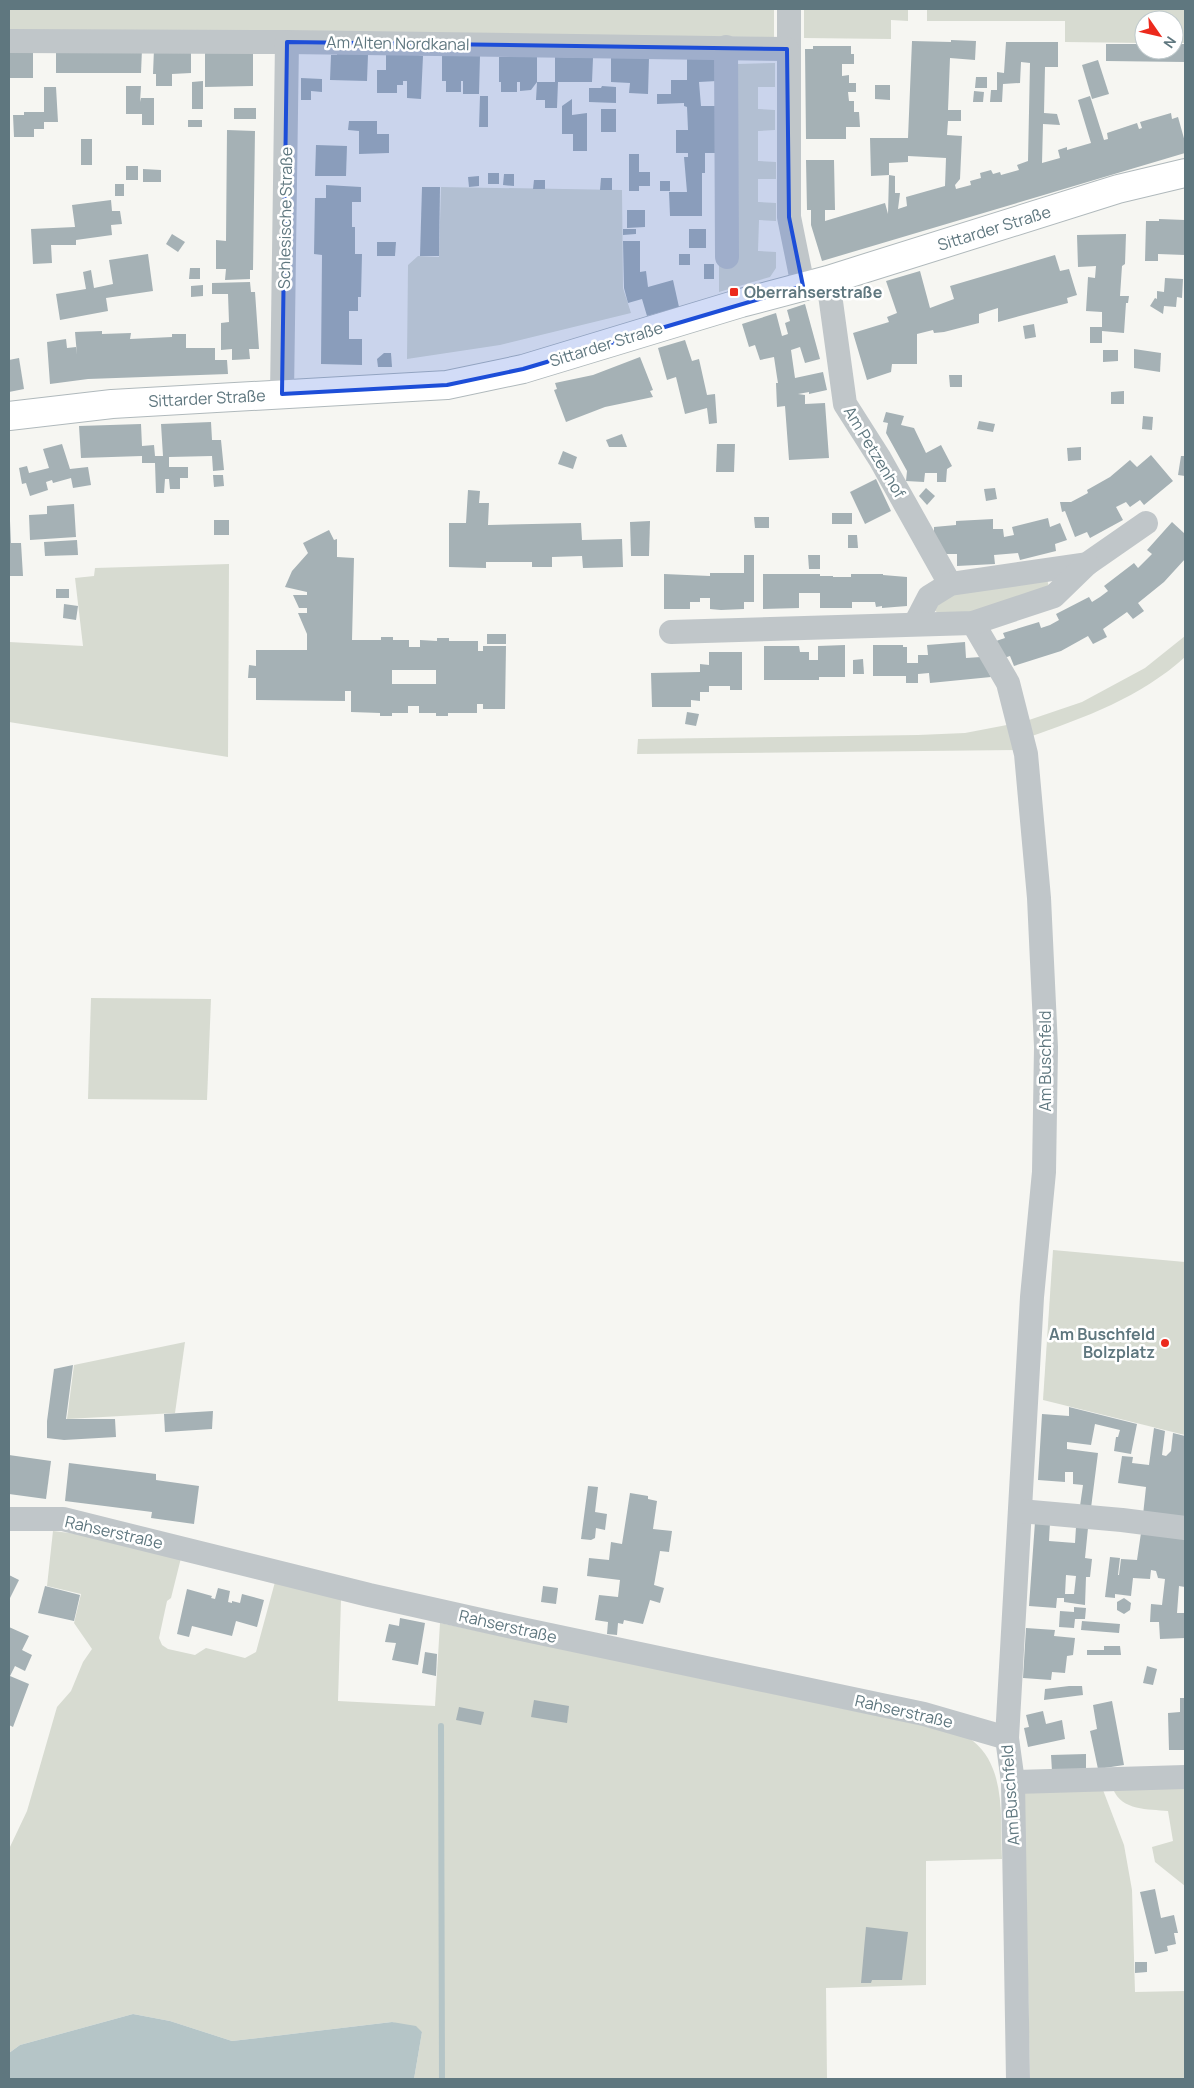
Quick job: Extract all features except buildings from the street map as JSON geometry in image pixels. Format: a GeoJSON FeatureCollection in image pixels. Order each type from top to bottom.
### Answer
{"type":"FeatureCollection","features":[{"type":"Feature","properties":{"kind":"street"},"geometry":{"type":"LineString","coordinates":[[788,9],[789,217],[815,283]]}},
{"type":"Feature","properties":{"kind":"street","name":"Am Alten Nordkanal"},"geometry":{"type":"LineString","coordinates":[[9,41],[287,42],[787,49]]}},
{"type":"Feature","properties":{"kind":"street","name":"Schlesische Straße"},"geometry":{"type":"LineString","coordinates":[[282,394],[287,42]]}},
{"type":"Feature","properties":{"kind":"street"},"geometry":{"type":"LineString","coordinates":[[726,47],[728,257]]}},
{"type":"Feature","properties":{"kind":"street","name":"Sittarder Straße"},"geometry":{"type":"LineString","coordinates":[[9,416],[112,404],[447,385],[523,369],[741,303],[815,283],[1118,189],[1185,173]]}},
{"type":"Feature","properties":{"kind":"street","name":"Am Petzenhof"},"geometry":{"type":"LineString","coordinates":[[815,283],[845,404],[880,459],[950,584]]}},
{"type":"Feature","properties":{"kind":"street"},"geometry":{"type":"LineString","coordinates":[[671,632],[973,623],[1054,596],[1087,564],[1146,523]]}},
{"type":"Feature","properties":{"kind":"street"},"geometry":{"type":"LineString","coordinates":[[915,624],[929,597],[950,584],[1087,564]]}},
{"type":"Feature","properties":{"kind":"street","name":"Am Buschfeld"},"geometry":{"type":"LineString","coordinates":[[973,623],[1008,683],[1026,754],[1039,898],[1046,1047],[1044,1172],[1032,1297],[1007,1738],[1013,1782],[1018,2079]]}},
{"type":"Feature","properties":{"kind":"street"},"geometry":{"type":"LineString","coordinates":[[1020,1511],[1122,1520],[1185,1528]]}},
{"type":"Feature","properties":{"kind":"street","name":"Rahserstraße"},"geometry":{"type":"LineString","coordinates":[[9,1519],[63,1519],[369,1594],[526,1630],[924,1714],[1007,1738]]}},
{"type":"Feature","properties":{"kind":"street"},"geometry":{"type":"LineString","coordinates":[[1013,1782],[1185,1777]]}},
{"type":"Feature","properties":{"kind":"highlighted area"},"geometry":{"type":"Polygon","coordinates":[[[287,42],[787,49],[789,217],[803,286],[523,369],[447,385],[282,394],[287,42]]]}},
{"type":"Feature","properties":{"kind":"shaded area"},"geometry":{"type":"Polygon","coordinates":[[[9,9],[774,9],[774,37],[9,32],[9,9]]]}},
{"type":"Feature","properties":{"kind":"shaded area"},"geometry":{"type":"Polygon","coordinates":[[[804,9],[908,9],[908,21],[891,20],[891,39],[804,38],[804,9]]]}},
{"type":"Feature","properties":{"kind":"shaded area"},"geometry":{"type":"Polygon","coordinates":[[[927,9],[1185,9],[1185,43],[1184,10],[1134,10],[1134,43],[1065,42],[1065,21],[927,21],[927,9]]]}},
{"type":"Feature","properties":{"kind":"shaded area"},"geometry":{"type":"Polygon","coordinates":[[[775,63],[775,87],[758,87],[758,109],[775,110],[775,130],[758,131],[758,161],[776,162],[776,179],[758,179],[758,202],[776,203],[776,221],[759,220],[758,251],[776,252],[776,268],[770,277],[719,292],[719,260],[737,64],[775,63]]]}},
{"type":"Feature","properties":{"kind":"shaded area"},"geometry":{"type":"Polygon","coordinates":[[[441,187],[622,190],[623,288],[631,313],[500,345],[407,359],[408,265],[418,256],[439,257],[441,187]]]}},
{"type":"Feature","properties":{"kind":"shaded area"},"geometry":{"type":"Polygon","coordinates":[[[229,564],[228,757],[9,722],[9,642],[83,646],[75,578],[94,576],[95,568],[229,564]]]}},
{"type":"Feature","properties":{"kind":"shaded area"},"geometry":{"type":"Polygon","coordinates":[[[1047,579],[1050,591],[977,615],[942,616],[934,610],[940,592],[1047,579]]]}},
{"type":"Feature","properties":{"kind":"shaded area"},"geometry":{"type":"Polygon","coordinates":[[[1185,636],[1185,657],[1150,684],[1091,714],[1029,737],[1026,721],[1082,702],[1145,668],[1185,636]]]}},
{"type":"Feature","properties":{"kind":"shaded area"},"geometry":{"type":"Polygon","coordinates":[[[1012,724],[1016,750],[637,754],[638,739],[918,735],[965,733],[1012,724]]]}},
{"type":"Feature","properties":{"kind":"shaded area"},"geometry":{"type":"Polygon","coordinates":[[[91,998],[211,999],[207,1100],[88,1099],[91,998]]]}},
{"type":"Feature","properties":{"kind":"shaded area"},"geometry":{"type":"Polygon","coordinates":[[[1053,1250],[1185,1262],[1185,1435],[1043,1400],[1053,1250]]]}},
{"type":"Feature","properties":{"kind":"shaded area"},"geometry":{"type":"Polygon","coordinates":[[[185,1342],[175,1413],[67,1419],[74,1365],[185,1342]]]}},
{"type":"Feature","properties":{"kind":"shaded area"},"geometry":{"type":"Polygon","coordinates":[[[53,1531],[94,1536],[181,1558],[171,1598],[167,1601],[159,1638],[162,1645],[168,1649],[195,1655],[206,1648],[245,1658],[256,1652],[275,1582],[341,1599],[338,1701],[435,1706],[440,1623],[962,1735],[973,1741],[984,1752],[992,1765],[997,1780],[1000,1796],[1002,1859],[926,1861],[926,1985],[826,1988],[827,2079],[414,2079],[422,2032],[392,2022],[232,2041],[170,2021],[133,2014],[20,2045],[9,2053],[9,1849],[27,1811],[57,1707],[71,1691],[83,1662],[92,1649],[74,1623],[81,1594],[47,1586],[53,1531]]]}},
{"type":"Feature","properties":{"kind":"shaded area"},"geometry":{"type":"Polygon","coordinates":[[[1185,1788],[1185,1886],[1155,1862],[1152,1847],[1173,1841],[1168,1811],[1136,1808],[1123,1801],[1113,1789],[1185,1788]]]}},
{"type":"Feature","properties":{"kind":"shaded area"},"geometry":{"type":"Polygon","coordinates":[[[1103,1790],[1124,1845],[1132,1890],[1135,1992],[1185,1991],[1185,2079],[1030,2079],[1024,1793],[1103,1790]]]}},
{"type":"Feature","properties":{"kind":"shaded area"},"geometry":{"type":"Polygon","coordinates":[[[133,2014],[170,2021],[232,2041],[392,2022],[416,2026],[422,2032],[414,2079],[9,2079],[9,2053],[20,2045],[133,2014]]]}},
{"type":"Feature","properties":{"kind":"waterway"},"geometry":{"type":"LineString","coordinates":[[441,1726],[442,2079]]}},
{"type":"Feature","properties":{"kind":"place","name":"Oberrahserstraße"},"geometry":{"type":"Point","coordinates":[734,292]}},
{"type":"Feature","properties":{"kind":"place","name":"Am Buschfeld Bolzplatz"},"geometry":{"type":"Point","coordinates":[1165,1343]}}]}
